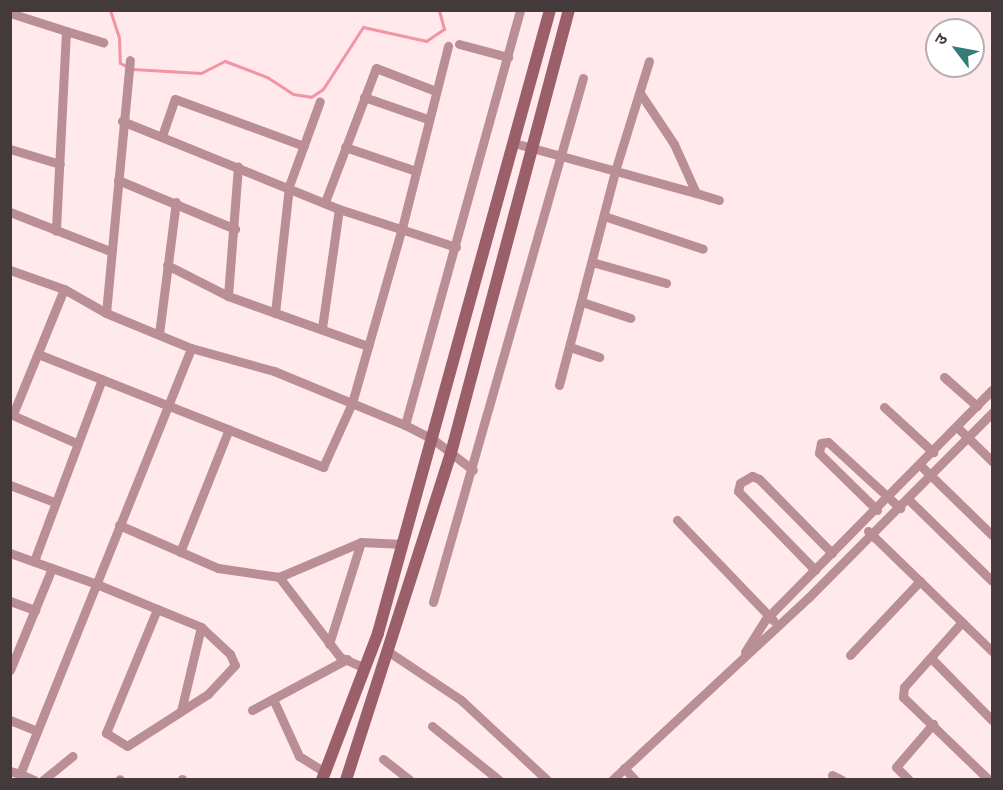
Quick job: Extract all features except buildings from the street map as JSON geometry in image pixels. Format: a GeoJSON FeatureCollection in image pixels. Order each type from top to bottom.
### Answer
{"type":"FeatureCollection","features":[{"type":"Feature","properties":{"kind":"street"},"geometry":{"type":"LineString","coordinates":[[405,425],[520,10]]}},
{"type":"Feature","properties":{"kind":"street"},"geometry":{"type":"LineString","coordinates":[[273,699],[299,756],[323,776],[378,633],[434,440],[550,10]]}},
{"type":"Feature","properties":{"kind":"street"},"geometry":{"type":"LineString","coordinates":[[346,780],[394,638],[451,453],[569,10]]}},
{"type":"Feature","properties":{"kind":"street"},"geometry":{"type":"LineString","coordinates":[[10,13],[103,42]]}},
{"type":"Feature","properties":{"kind":"street"},"geometry":{"type":"LineString","coordinates":[[56,231],[66,31]]}},
{"type":"Feature","properties":{"kind":"street"},"geometry":{"type":"LineString","coordinates":[[459,44],[508,57]]}},
{"type":"Feature","properties":{"kind":"street"},"geometry":{"type":"LineString","coordinates":[[38,354],[323,467],[352,403],[402,228],[448,46]]}},
{"type":"Feature","properties":{"kind":"street"},"geometry":{"type":"LineString","coordinates":[[106,312],[125,77],[130,60]]}},
{"type":"Feature","properties":{"kind":"street"},"geometry":{"type":"LineString","coordinates":[[559,385],[615,171],[649,61]]}},
{"type":"Feature","properties":{"kind":"street"},"geometry":{"type":"LineString","coordinates":[[325,202],[376,68],[436,91]]}},
{"type":"Feature","properties":{"kind":"street"},"geometry":{"type":"LineString","coordinates":[[433,602],[473,470],[583,78]]}},
{"type":"Feature","properties":{"kind":"street"},"geometry":{"type":"LineString","coordinates":[[640,93],[674,144],[696,194]]}},
{"type":"Feature","properties":{"kind":"street"},"geometry":{"type":"LineString","coordinates":[[364,97],[428,119]]}},
{"type":"Feature","properties":{"kind":"street"},"geometry":{"type":"LineString","coordinates":[[162,136],[175,99],[304,146]]}},
{"type":"Feature","properties":{"kind":"street"},"geometry":{"type":"LineString","coordinates":[[275,313],[289,186],[320,102]]}},
{"type":"Feature","properties":{"kind":"street"},"geometry":{"type":"LineString","coordinates":[[122,121],[289,186],[339,208],[456,247]]}},
{"type":"Feature","properties":{"kind":"street"},"geometry":{"type":"LineString","coordinates":[[514,143],[531,150],[719,200]]}},
{"type":"Feature","properties":{"kind":"street"},"geometry":{"type":"LineString","coordinates":[[345,147],[416,171]]}},
{"type":"Feature","properties":{"kind":"street"},"geometry":{"type":"LineString","coordinates":[[10,148],[60,164]]}},
{"type":"Feature","properties":{"kind":"street"},"geometry":{"type":"LineString","coordinates":[[228,296],[235,229],[238,166]]}},
{"type":"Feature","properties":{"kind":"street"},"geometry":{"type":"LineString","coordinates":[[118,180],[176,202],[235,229]]}},
{"type":"Feature","properties":{"kind":"street"},"geometry":{"type":"LineString","coordinates":[[159,334],[176,202]]}},
{"type":"Feature","properties":{"kind":"street"},"geometry":{"type":"LineString","coordinates":[[322,328],[339,208]]}},
{"type":"Feature","properties":{"kind":"street"},"geometry":{"type":"LineString","coordinates":[[10,212],[110,251]]}},
{"type":"Feature","properties":{"kind":"street"},"geometry":{"type":"LineString","coordinates":[[604,216],[703,249]]}},
{"type":"Feature","properties":{"kind":"street"},"geometry":{"type":"LineString","coordinates":[[592,262],[666,283]]}},
{"type":"Feature","properties":{"kind":"street"},"geometry":{"type":"LineString","coordinates":[[168,265],[228,296],[368,346]]}},
{"type":"Feature","properties":{"kind":"street"},"geometry":{"type":"LineString","coordinates":[[10,270],[64,289],[106,312],[191,348],[274,371],[405,425],[434,440],[473,470]]}},
{"type":"Feature","properties":{"kind":"street"},"geometry":{"type":"LineString","coordinates":[[64,289],[12,414],[76,443]]}},
{"type":"Feature","properties":{"kind":"street"},"geometry":{"type":"LineString","coordinates":[[582,302],[630,318]]}},
{"type":"Feature","properties":{"kind":"street"},"geometry":{"type":"LineString","coordinates":[[570,347],[599,357]]}},
{"type":"Feature","properties":{"kind":"street"},"geometry":{"type":"LineString","coordinates":[[34,780],[15,773],[37,731],[94,583],[191,348]]}},
{"type":"Feature","properties":{"kind":"street"},"geometry":{"type":"LineString","coordinates":[[456,356],[476,362]]}},
{"type":"Feature","properties":{"kind":"street"},"geometry":{"type":"LineString","coordinates":[[944,377],[977,406]]}},
{"type":"Feature","properties":{"kind":"street"},"geometry":{"type":"LineString","coordinates":[[34,561],[76,443],[102,379]]}},
{"type":"Feature","properties":{"kind":"street"},"geometry":{"type":"LineString","coordinates":[[741,659],[770,617],[993,390]]}},
{"type":"Feature","properties":{"kind":"street"},"geometry":{"type":"LineString","coordinates":[[884,407],[933,452]]}},
{"type":"Feature","properties":{"kind":"street"},"geometry":{"type":"LineString","coordinates":[[612,780],[779,626],[900,508],[993,412]]}},
{"type":"Feature","properties":{"kind":"street"},"geometry":{"type":"LineString","coordinates":[[957,427],[993,460]]}},
{"type":"Feature","properties":{"kind":"street"},"geometry":{"type":"LineString","coordinates":[[180,552],[229,429]]}},
{"type":"Feature","properties":{"kind":"street"},"geometry":{"type":"LineString","coordinates":[[877,510],[819,453],[821,443],[828,442],[900,508]]}},
{"type":"Feature","properties":{"kind":"street"},"geometry":{"type":"LineString","coordinates":[[920,465],[993,535]]}},
{"type":"Feature","properties":{"kind":"street"},"geometry":{"type":"LineString","coordinates":[[815,570],[738,491],[740,483],[752,476],[759,479],[832,554]]}},
{"type":"Feature","properties":{"kind":"street"},"geometry":{"type":"LineString","coordinates":[[10,485],[54,502]]}},
{"type":"Feature","properties":{"kind":"street"},"geometry":{"type":"LineString","coordinates":[[908,499],[993,581]]}},
{"type":"Feature","properties":{"kind":"street"},"geometry":{"type":"LineString","coordinates":[[677,519],[779,626]]}},
{"type":"Feature","properties":{"kind":"street"},"geometry":{"type":"LineString","coordinates":[[118,525],[218,568],[279,578],[361,542],[403,544]]}},
{"type":"Feature","properties":{"kind":"street"},"geometry":{"type":"LineString","coordinates":[[862,525],[993,651]]}},
{"type":"Feature","properties":{"kind":"street"},"geometry":{"type":"LineString","coordinates":[[329,644],[361,542]]}},
{"type":"Feature","properties":{"kind":"street"},"geometry":{"type":"LineString","coordinates":[[10,553],[94,583],[201,627],[230,654],[235,665],[208,694],[127,746],[106,733],[157,609]]}},
{"type":"Feature","properties":{"kind":"street"},"geometry":{"type":"LineString","coordinates":[[10,670],[52,568]]}},
{"type":"Feature","properties":{"kind":"street"},"geometry":{"type":"LineString","coordinates":[[279,578],[329,644],[347,659],[365,668]]}},
{"type":"Feature","properties":{"kind":"street"},"geometry":{"type":"LineString","coordinates":[[850,656],[920,581]]}},
{"type":"Feature","properties":{"kind":"street"},"geometry":{"type":"LineString","coordinates":[[10,601],[35,610]]}},
{"type":"Feature","properties":{"kind":"street"},"geometry":{"type":"LineString","coordinates":[[962,622],[904,687],[903,697],[990,779]]}},
{"type":"Feature","properties":{"kind":"street"},"geometry":{"type":"LineString","coordinates":[[181,711],[201,627]]}},
{"type":"Feature","properties":{"kind":"street"},"geometry":{"type":"LineString","coordinates":[[378,633],[394,638]]}},
{"type":"Feature","properties":{"kind":"street"},"geometry":{"type":"LineString","coordinates":[[389,652],[461,700],[547,780]]}},
{"type":"Feature","properties":{"kind":"street"},"geometry":{"type":"LineString","coordinates":[[931,658],[992,719]]}},
{"type":"Feature","properties":{"kind":"street"},"geometry":{"type":"LineString","coordinates":[[252,710],[347,659]]}},
{"type":"Feature","properties":{"kind":"street"},"geometry":{"type":"LineString","coordinates":[[10,720],[37,731]]}},
{"type":"Feature","properties":{"kind":"street"},"geometry":{"type":"LineString","coordinates":[[909,780],[896,767],[933,724]]}},
{"type":"Feature","properties":{"kind":"street"},"geometry":{"type":"LineString","coordinates":[[432,726],[499,780]]}},
{"type":"Feature","properties":{"kind":"street"},"geometry":{"type":"LineString","coordinates":[[43,780],[73,756]]}},
{"type":"Feature","properties":{"kind":"street"},"geometry":{"type":"LineString","coordinates":[[383,759],[410,780]]}},
{"type":"Feature","properties":{"kind":"street"},"geometry":{"type":"LineString","coordinates":[[624,768],[635,780]]}},
{"type":"Feature","properties":{"kind":"street"},"geometry":{"type":"LineString","coordinates":[[832,775],[842,780]]}},
{"type":"Feature","properties":{"kind":"waterway"},"geometry":{"type":"LineString","coordinates":[[110,10],[119,38],[120,63],[126,66]]}},
{"type":"Feature","properties":{"kind":"waterway"},"geometry":{"type":"LineString","coordinates":[[132,69],[201,73],[225,61],[267,77],[293,94],[311,97],[323,89],[363,27],[426,41],[444,29],[439,10]]}}]}
